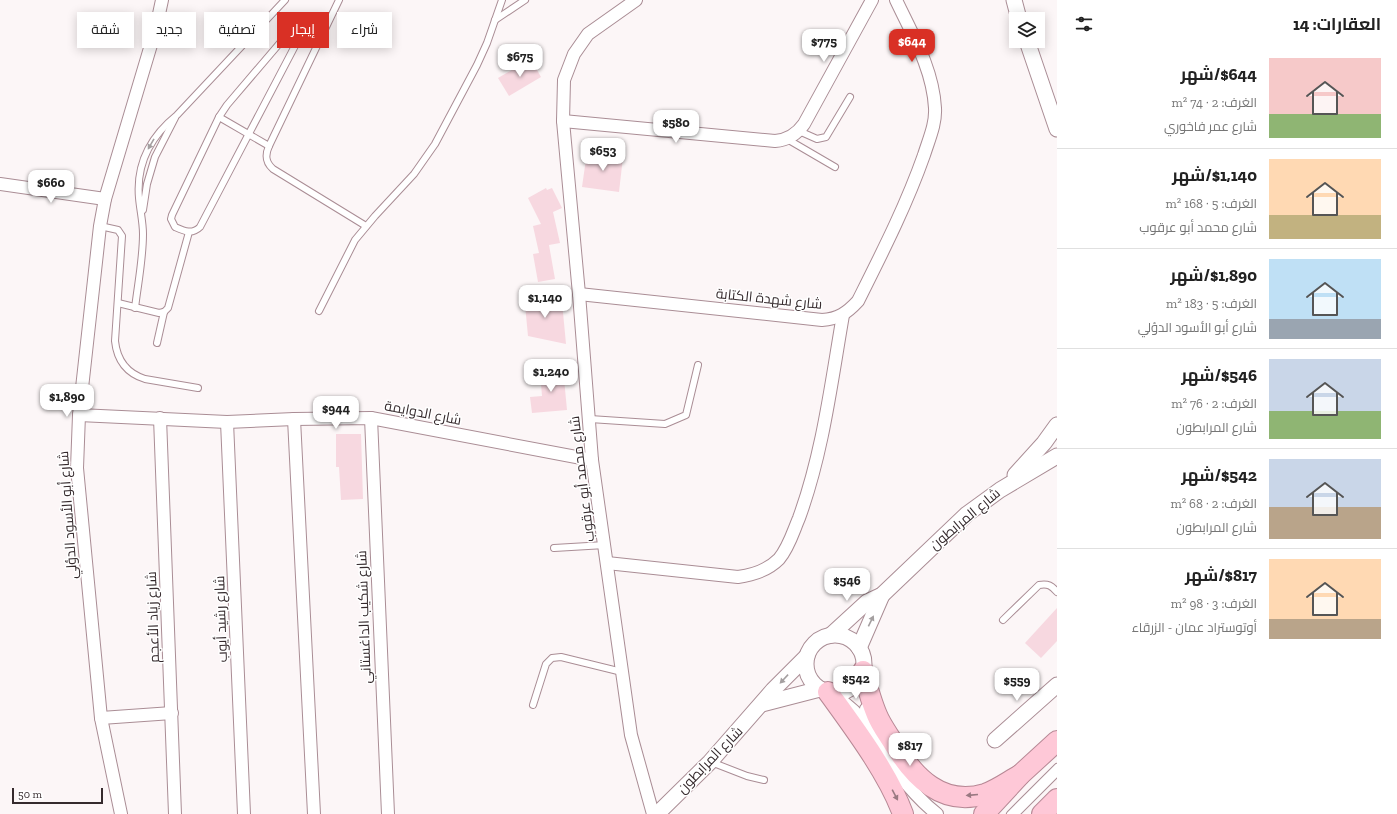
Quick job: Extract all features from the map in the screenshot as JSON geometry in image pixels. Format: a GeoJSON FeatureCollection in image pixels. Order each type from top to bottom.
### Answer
{"type":"FeatureCollection","features":[{"type":"Feature","properties":{"kind":"highway"},"geometry":{"type":"LineString","coordinates":[[862,675],[882,726],[906,762],[923,782],[946,794],[972,796],[985,794],[1020,776]]}},
{"type":"Feature","properties":{"kind":"highway"},"geometry":{"type":"LineString","coordinates":[[827,691],[854,727],[898,799],[903,814]]}},
{"type":"Feature","properties":{"kind":"highway"},"geometry":{"type":"LineString","coordinates":[[984,814],[1020,776],[1057,741]]}},
{"type":"Feature","properties":{"kind":"highway"},"geometry":{"type":"LineString","coordinates":[[1042,814],[1057,799]]}},
{"type":"Feature","properties":{"kind":"street"},"geometry":{"type":"LineString","coordinates":[[159,12],[162,0]]}},
{"type":"Feature","properties":{"kind":"street"},"geometry":{"type":"LineString","coordinates":[[163,12],[169,0]]}},
{"type":"Feature","properties":{"kind":"street","name":"شارع محمد أبو عرقوب"},"geometry":{"type":"LineString","coordinates":[[636,0],[588,34],[574,54],[564,80],[563,121],[590,419],[592,460],[632,735],[653,814]]}},
{"type":"Feature","properties":{"kind":"street"},"geometry":{"type":"LineString","coordinates":[[563,121],[775,141],[787,139],[799,131],[872,0]]}},
{"type":"Feature","properties":{"kind":"street","name":"شارع شهدة الكتابة"},"geometry":{"type":"LineString","coordinates":[[579,294],[822,320],[842,316],[858,302],[914,181],[933,128],[934,104],[928,72],[896,0]]}},
{"type":"Feature","properties":{"kind":"street"},"geometry":{"type":"LineString","coordinates":[[1014,0],[1017,12]]}},
{"type":"Feature","properties":{"kind":"street","name":"شارع أبو الأسود الدؤلي"},"geometry":{"type":"LineString","coordinates":[[121,814],[101,718],[77,468],[79,415],[100,226],[105,199],[150,48]]}},
{"type":"Feature","properties":{"kind":"street"},"geometry":{"type":"LineString","coordinates":[[1028,48],[1057,129]]}},
{"type":"Feature","properties":{"kind":"street"},"geometry":{"type":"LineString","coordinates":[[0,184],[105,199]]}},
{"type":"Feature","properties":{"kind":"street"},"geometry":{"type":"LineString","coordinates":[[607,563],[738,577],[753,575],[767,568],[778,559],[787,546],[793,532],[809,488],[818,456],[842,316]]}},
{"type":"Feature","properties":{"kind":"street","name":"شارع الدوايمة"},"geometry":{"type":"LineString","coordinates":[[79,415],[227,422],[371,418],[592,460]]}},
{"type":"Feature","properties":{"kind":"street","name":"شارع زياد الأعجم"},"geometry":{"type":"LineString","coordinates":[[160,418],[175,814]]}},
{"type":"Feature","properties":{"kind":"street","name":"شارع شكيب الداغستاني"},"geometry":{"type":"LineString","coordinates":[[371,418],[388,814]]}},
{"type":"Feature","properties":{"kind":"street"},"geometry":{"type":"LineString","coordinates":[[294,419],[314,814]]}},
{"type":"Feature","properties":{"kind":"street","name":"شارع رشيد أيوب"},"geometry":{"type":"LineString","coordinates":[[227,422],[244,814]]}},
{"type":"Feature","properties":{"kind":"street"},"geometry":{"type":"LineString","coordinates":[[1000,490],[1023,467],[1044,443],[1057,425]]}},
{"type":"Feature","properties":{"kind":"street","name":"شارع المرابطون"},"geometry":{"type":"LineString","coordinates":[[831,636],[867,602],[882,595],[967,514],[1000,490],[1057,456]]}},
{"type":"Feature","properties":{"kind":"street","name":"شارع المرابطون"},"geometry":{"type":"LineString","coordinates":[[859,648],[882,595]]}},
{"type":"Feature","properties":{"kind":"street"},"geometry":{"type":"LineString","coordinates":[[872,730],[866,709],[862,675],[863,655],[859,648],[851,640],[842,636],[831,636],[820,639],[812,646],[807,656],[806,666],[808,675],[813,683],[827,691],[854,711],[872,730],[894,767],[936,814]]}},
{"type":"Feature","properties":{"kind":"street","name":"شارع المرابطون"},"geometry":{"type":"LineString","coordinates":[[657,814],[710,762],[773,690],[807,656]]}},
{"type":"Feature","properties":{"kind":"street"},"geometry":{"type":"LineString","coordinates":[[762,704],[827,691],[844,692],[853,687],[862,675]]}},
{"type":"Feature","properties":{"kind":"street"},"geometry":{"type":"LineString","coordinates":[[996,740],[1057,685]]}},
{"type":"Feature","properties":{"kind":"street"},"geometry":{"type":"LineString","coordinates":[[101,718],[172,713]]}},
{"type":"Feature","properties":{"kind":"lane"},"geometry":{"type":"LineString","coordinates":[[135,308],[143,247],[142,212],[139,185],[144,158],[157,134],[177,115],[285,0]]}},
{"type":"Feature","properties":{"kind":"lane"},"geometry":{"type":"LineString","coordinates":[[339,0],[269,146],[266,159],[273,169],[366,226]]}},
{"type":"Feature","properties":{"kind":"lane"},"geometry":{"type":"LineString","coordinates":[[319,311],[355,240],[429,155],[477,65],[502,0]]}},
{"type":"Feature","properties":{"kind":"lane"},"geometry":{"type":"LineString","coordinates":[[495,20],[525,0]]}},
{"type":"Feature","properties":{"kind":"lane"},"geometry":{"type":"LineString","coordinates":[[304,17],[308,21],[249,134],[198,230],[190,232],[175,226],[172,223],[172,215],[219,117],[227,105],[299,18],[304,17]]}},
{"type":"Feature","properties":{"kind":"lane"},"geometry":{"type":"LineString","coordinates":[[799,131],[817,139],[826,137],[850,97]]}},
{"type":"Feature","properties":{"kind":"lane"},"geometry":{"type":"LineString","coordinates":[[142,212],[155,157],[177,115]]}},
{"type":"Feature","properties":{"kind":"lane"},"geometry":{"type":"LineString","coordinates":[[219,117],[269,146]]}},
{"type":"Feature","properties":{"kind":"lane"},"geometry":{"type":"LineString","coordinates":[[787,139],[836,167]]}},
{"type":"Feature","properties":{"kind":"lane"},"geometry":{"type":"LineString","coordinates":[[100,226],[114,228],[118,230],[122,236],[115,341],[116,350],[123,365],[133,374],[145,379],[198,388]]}},
{"type":"Feature","properties":{"kind":"lane"},"geometry":{"type":"LineString","coordinates":[[157,343],[164,312],[168,308],[190,232]]}},
{"type":"Feature","properties":{"kind":"lane"},"geometry":{"type":"LineString","coordinates":[[118,303],[159,313],[164,312]]}},
{"type":"Feature","properties":{"kind":"lane"},"geometry":{"type":"LineString","coordinates":[[590,419],[665,424],[686,415],[698,365]]}},
{"type":"Feature","properties":{"kind":"lane"},"geometry":{"type":"LineString","coordinates":[[554,548],[605,545]]}},
{"type":"Feature","properties":{"kind":"lane"},"geometry":{"type":"LineString","coordinates":[[1003,620],[1040,585],[1047,584],[1057,592]]}},
{"type":"Feature","properties":{"kind":"lane"},"geometry":{"type":"LineString","coordinates":[[533,705],[546,664],[552,658],[561,657],[622,672]]}},
{"type":"Feature","properties":{"kind":"lane"},"geometry":{"type":"LineString","coordinates":[[710,762],[740,774],[764,780]]}},
{"type":"Feature","properties":{"kind":"lane"},"geometry":{"type":"LineString","coordinates":[[1010,814],[1057,767]]}},
{"type":"Feature","properties":{"kind":"lane"},"geometry":{"type":"LineString","coordinates":[[1016,814],[1057,773]]}},
{"type":"Feature","properties":{"kind":"building"},"geometry":{"type":"Polygon","coordinates":[[[531,59],[541,77],[509,96],[498,78],[531,59]]]}},
{"type":"Feature","properties":{"kind":"building"},"geometry":{"type":"Polygon","coordinates":[[[587,152],[623,157],[619,192],[582,187],[587,152]]]}},
{"type":"Feature","properties":{"kind":"building"},"geometry":{"type":"Polygon","coordinates":[[[546,188],[547,190],[552,188],[562,208],[553,212],[560,243],[549,245],[555,279],[538,282],[533,254],[539,253],[533,226],[541,224],[528,198],[546,188]]]}},
{"type":"Feature","properties":{"kind":"building"},"geometry":{"type":"Polygon","coordinates":[[[524,294],[562,302],[566,344],[528,336],[524,294]]]}},
{"type":"Feature","properties":{"kind":"building"},"geometry":{"type":"Polygon","coordinates":[[[563,368],[567,410],[532,413],[530,397],[542,396],[540,371],[563,368]]]}},
{"type":"Feature","properties":{"kind":"building"},"geometry":{"type":"Polygon","coordinates":[[[336,434],[361,434],[363,499],[341,500],[339,467],[336,467],[336,434]]]}},
{"type":"Feature","properties":{"kind":"building"},"geometry":{"type":"Polygon","coordinates":[[[1057,608],[1057,641],[1041,658],[1025,643],[1057,608]]]}}]}
